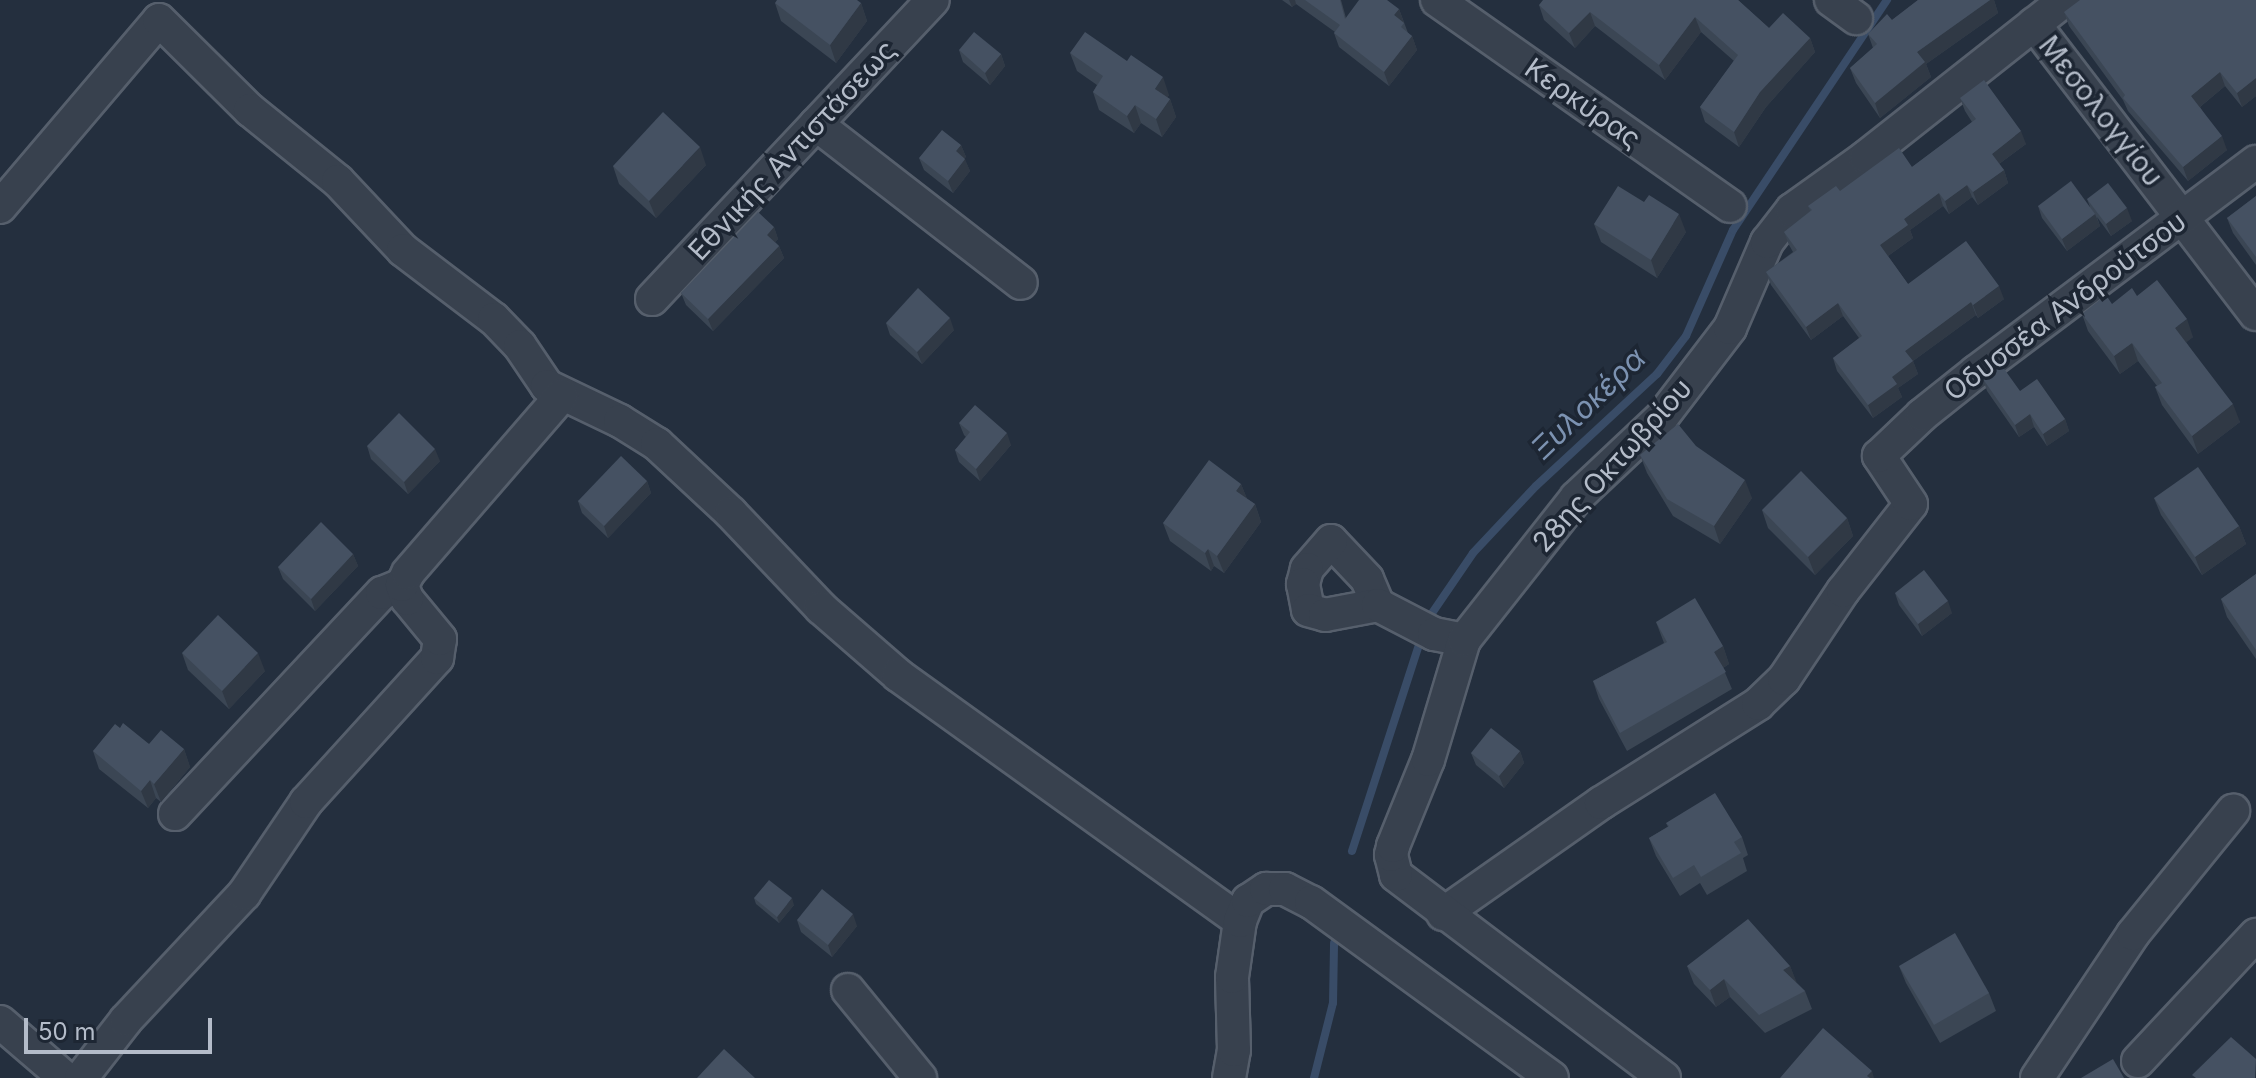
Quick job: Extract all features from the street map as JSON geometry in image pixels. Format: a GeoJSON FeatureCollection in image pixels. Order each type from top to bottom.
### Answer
{"type":"FeatureCollection","features":[{"type":"Feature","properties":{"kind":"street","name":"Εθνικής Αντιστάσεως"},"geometry":{"type":"LineString","coordinates":[[652,299],[933,0]]}},
{"type":"Feature","properties":{"kind":"street","name":"Κερκύρας"},"geometry":{"type":"LineString","coordinates":[[1437,0],[1730,206]]}},
{"type":"Feature","properties":{"kind":"street","name":"28ης Οκτωβρίου"},"geometry":{"type":"LineString","coordinates":[[1443,914],[1403,884],[1392,866],[1393,846],[1428,760],[1436,632],[1662,417],[1730,328],[1767,242],[1792,210],[1866,157],[2065,0]]}},
{"type":"Feature","properties":{"kind":"street"},"geometry":{"type":"LineString","coordinates":[[0,207],[159,20],[250,110],[338,181],[403,250],[494,319],[520,346],[547,386],[620,421],[657,444],[731,513],[821,608],[898,675],[1240,921]]}},
{"type":"Feature","properties":{"kind":"street","name":"Μεσολογγίου"},"geometry":{"type":"LineString","coordinates":[[2034,24],[2256,314]]}},
{"type":"Feature","properties":{"kind":"street"},"geometry":{"type":"LineString","coordinates":[[816,124],[1021,283]]}},
{"type":"Feature","properties":{"kind":"street","name":"Οδυσσέα Ανδρούτσου"},"geometry":{"type":"LineString","coordinates":[[1443,914],[1601,803],[1758,704],[1784,679],[1843,591],[1911,504],[1879,456],[1922,415],[1976,372],[2256,162]]}},
{"type":"Feature","properties":{"kind":"street"},"geometry":{"type":"LineString","coordinates":[[175,814],[382,593],[402,585],[408,573],[562,395]]}},
{"type":"Feature","properties":{"kind":"street"},"geometry":{"type":"LineString","coordinates":[[81,1078],[126,1020],[244,894],[306,802],[437,658],[440,639],[407,599],[402,585]]}},
{"type":"Feature","properties":{"kind":"street"},"geometry":{"type":"LineString","coordinates":[[1378,605],[1436,632]]}},
{"type":"Feature","properties":{"kind":"street"},"geometry":{"type":"LineString","coordinates":[[2037,1078],[2133,934],[2233,811]]}},
{"type":"Feature","properties":{"kind":"street"},"geometry":{"type":"LineString","coordinates":[[1229,1078],[1234,1050],[1232,977],[1240,921],[1248,901],[1266,889],[1285,889],[1311,902],[1552,1078]]}},
{"type":"Feature","properties":{"kind":"street"},"geometry":{"type":"LineString","coordinates":[[1443,914],[1664,1078]]}},
{"type":"Feature","properties":{"kind":"street"},"geometry":{"type":"LineString","coordinates":[[2138,1061],[2256,935]]}},
{"type":"Feature","properties":{"kind":"street"},"geometry":{"type":"LineString","coordinates":[[848,990],[920,1078]]}},
{"type":"Feature","properties":{"kind":"street"},"geometry":{"type":"LineString","coordinates":[[0,1022],[65,1078]]}},
{"type":"Feature","properties":{"kind":"building"},"geometry":{"type":"Polygon","coordinates":[[[777,0],[857,0],[861,3],[830,45],[775,3],[777,0]]]}},
{"type":"Feature","properties":{"kind":"building"},"geometry":{"type":"Polygon","coordinates":[[[1305,0],[1340,0],[1345,19],[1359,0],[1387,0],[1399,9],[1394,15],[1404,23],[1401,27],[1412,36],[1384,72],[1334,33],[1340,25],[1305,0]]]}},
{"type":"Feature","properties":{"kind":"building"},"geometry":{"type":"Polygon","coordinates":[[[1543,0],[1738,0],[1769,28],[1783,13],[1810,38],[1760,92],[1734,132],[1700,107],[1738,55],[1695,17],[1659,65],[1590,12],[1569,33],[1539,5],[1543,0]]]}},
{"type":"Feature","properties":{"kind":"building"},"geometry":{"type":"Polygon","coordinates":[[[1918,0],[1990,0],[1917,52],[1925,62],[1875,103],[1850,68],[1877,44],[1868,34],[1887,14],[1892,20],[1918,0]]]}},
{"type":"Feature","properties":{"kind":"building"},"geometry":{"type":"Polygon","coordinates":[[[2080,0],[2256,0],[2256,78],[2237,93],[2220,72],[2191,96],[2222,136],[2183,167],[2123,98],[2125,95],[2064,12],[2080,0]]]}},
{"type":"Feature","properties":{"kind":"building"},"geometry":{"type":"Polygon","coordinates":[[[974,32],[1001,54],[985,73],[959,50],[974,32]]]}},
{"type":"Feature","properties":{"kind":"building"},"geometry":{"type":"Polygon","coordinates":[[[1085,32],[1127,61],[1131,55],[1163,77],[1155,89],[1170,99],[1156,119],[1135,105],[1127,116],[1093,92],[1103,76],[1070,53],[1085,32]]]}},
{"type":"Feature","properties":{"kind":"building"},"geometry":{"type":"Polygon","coordinates":[[[1984,80],[2021,131],[1992,154],[2004,170],[1973,192],[1967,185],[1945,201],[1939,193],[1904,219],[1908,225],[1880,245],[1908,284],[1966,241],[1999,286],[1973,305],[1971,302],[1905,351],[1913,361],[1892,377],[1897,384],[1868,405],[1833,358],[1862,336],[1838,303],[1806,327],[1766,272],[1797,250],[1784,232],[1812,210],[1808,206],[1836,186],[1840,191],[1899,148],[1912,167],[1976,119],[1960,98],[1984,80]]]}},
{"type":"Feature","properties":{"kind":"building"},"geometry":{"type":"Polygon","coordinates":[[[663,112],[700,147],[649,201],[613,166],[663,112]]]}},
{"type":"Feature","properties":{"kind":"building"},"geometry":{"type":"Polygon","coordinates":[[[942,130],[961,145],[956,151],[965,159],[948,181],[919,158],[942,130]]]}},
{"type":"Feature","properties":{"kind":"building"},"geometry":{"type":"Polygon","coordinates":[[[2071,181],[2095,214],[2062,239],[2038,206],[2071,181]]]}},
{"type":"Feature","properties":{"kind":"building"},"geometry":{"type":"Polygon","coordinates":[[[2108,183],[2127,208],[2106,224],[2087,199],[2108,183]]]}},
{"type":"Feature","properties":{"kind":"building"},"geometry":{"type":"Polygon","coordinates":[[[1618,186],[1644,202],[1649,195],[1679,214],[1651,260],[1594,224],[1618,186]]]}},
{"type":"Feature","properties":{"kind":"building"},"geometry":{"type":"Polygon","coordinates":[[[2256,196],[2256,257],[2227,218],[2256,196]]]}},
{"type":"Feature","properties":{"kind":"building"},"geometry":{"type":"Polygon","coordinates":[[[758,212],[774,227],[767,235],[779,246],[708,319],[681,293],[758,212]]]}},
{"type":"Feature","properties":{"kind":"building"},"geometry":{"type":"Polygon","coordinates":[[[2157,280],[2187,319],[2175,328],[2233,404],[2192,436],[2155,387],[2162,383],[2132,343],[2114,356],[2082,314],[2106,295],[2112,304],[2132,288],[2137,296],[2157,280]]]}},
{"type":"Feature","properties":{"kind":"building"},"geometry":{"type":"Polygon","coordinates":[[[918,288],[950,318],[917,352],[886,323],[918,288]]]}},
{"type":"Feature","properties":{"kind":"building"},"geometry":{"type":"Polygon","coordinates":[[[2002,366],[2020,391],[2037,379],[2065,419],[2043,434],[2030,414],[2015,425],[1983,379],[2002,366]]]}},
{"type":"Feature","properties":{"kind":"building"},"geometry":{"type":"Polygon","coordinates":[[[975,405],[1007,433],[976,469],[955,450],[970,432],[959,423],[975,405]]]}},
{"type":"Feature","properties":{"kind":"building"},"geometry":{"type":"Polygon","coordinates":[[[399,413],[435,449],[404,482],[367,446],[399,413]]]}},
{"type":"Feature","properties":{"kind":"building"},"geometry":{"type":"Polygon","coordinates":[[[1678,424],[1696,446],[1745,480],[1714,526],[1667,499],[1640,455],[1678,424]]]}},
{"type":"Feature","properties":{"kind":"building"},"geometry":{"type":"Polygon","coordinates":[[[621,456],[647,481],[604,526],[578,501],[621,456]]]}},
{"type":"Feature","properties":{"kind":"building"},"geometry":{"type":"Polygon","coordinates":[[[1209,460],[1241,484],[1236,491],[1255,504],[1217,556],[1208,549],[1205,553],[1163,523],[1209,460]]]}},
{"type":"Feature","properties":{"kind":"building"},"geometry":{"type":"Polygon","coordinates":[[[2198,467],[2239,526],[2195,557],[2154,498],[2198,467]]]}},
{"type":"Feature","properties":{"kind":"building"},"geometry":{"type":"Polygon","coordinates":[[[1801,471],[1847,518],[1808,557],[1762,510],[1801,471]]]}},
{"type":"Feature","properties":{"kind":"building"},"geometry":{"type":"Polygon","coordinates":[[[321,522],[353,554],[311,599],[278,567],[321,522]]]}},
{"type":"Feature","properties":{"kind":"building"},"geometry":{"type":"Polygon","coordinates":[[[1924,570],[1948,601],[1918,624],[1895,593],[1924,570]]]}},
{"type":"Feature","properties":{"kind":"building"},"geometry":{"type":"Polygon","coordinates":[[[2256,574],[2256,650],[2221,599],[2256,574]]]}},
{"type":"Feature","properties":{"kind":"building"},"geometry":{"type":"Polygon","coordinates":[[[1695,598],[1723,646],[1714,652],[1726,672],[1620,733],[1593,681],[1667,642],[1656,622],[1695,598]]]}},
{"type":"Feature","properties":{"kind":"building"},"geometry":{"type":"Polygon","coordinates":[[[218,615],[258,653],[222,691],[182,653],[218,615]]]}},
{"type":"Feature","properties":{"kind":"building"},"geometry":{"type":"Polygon","coordinates":[[[123,723],[149,744],[161,730],[184,749],[154,784],[150,780],[141,791],[93,751],[115,724],[120,728],[123,723]]]}},
{"type":"Feature","properties":{"kind":"building"},"geometry":{"type":"Polygon","coordinates":[[[1491,728],[1520,751],[1499,776],[1471,753],[1491,728]]]}},
{"type":"Feature","properties":{"kind":"building"},"geometry":{"type":"Polygon","coordinates":[[[1715,793],[1742,837],[1734,842],[1741,853],[1701,877],[1694,865],[1673,878],[1649,838],[1669,826],[1666,823],[1715,793]]]}},
{"type":"Feature","properties":{"kind":"building"},"geometry":{"type":"Polygon","coordinates":[[[769,880],[792,898],[777,917],[754,898],[769,880]]]}},
{"type":"Feature","properties":{"kind":"building"},"geometry":{"type":"Polygon","coordinates":[[[822,889],[853,914],[828,945],[797,920],[822,889]]]}},
{"type":"Feature","properties":{"kind":"building"},"geometry":{"type":"Polygon","coordinates":[[[1748,919],[1790,966],[1783,970],[1805,991],[1759,1015],[1724,979],[1710,990],[1687,966],[1748,919]]]}},
{"type":"Feature","properties":{"kind":"building"},"geometry":{"type":"Polygon","coordinates":[[[1955,933],[1989,993],[1934,1025],[1899,966],[1955,933]]]}},
{"type":"Feature","properties":{"kind":"building"},"geometry":{"type":"Polygon","coordinates":[[[1823,1028],[1872,1071],[1867,1076],[1870,1078],[1780,1078],[1823,1028]]]}},
{"type":"Feature","properties":{"kind":"building"},"geometry":{"type":"Polygon","coordinates":[[[2231,1037],[2256,1059],[2255,1078],[2196,1078],[2192,1075],[2231,1037]]]}},
{"type":"Feature","properties":{"kind":"building"},"geometry":{"type":"Polygon","coordinates":[[[724,1049],[755,1078],[697,1078],[724,1049]]]}},
{"type":"Feature","properties":{"kind":"building"},"geometry":{"type":"Polygon","coordinates":[[[2113,1059],[2124,1078],[2081,1078],[2113,1059]]]}},
{"type":"Feature","properties":{"kind":"waterway","name":"Ξυλοκέρα"},"geometry":{"type":"LineString","coordinates":[[1426,622],[1473,553],[1536,486],[1657,374],[1686,336],[1733,230],[1887,0]]}},
{"type":"Feature","properties":{"kind":"waterway","name":"Ξυλοκέρα"},"geometry":{"type":"LineString","coordinates":[[1352,851],[1422,635]]}},
{"type":"Feature","properties":{"kind":"waterway","name":"Ξυλοκέρα"},"geometry":{"type":"LineString","coordinates":[[1314,1078],[1333,1003],[1334,943]]}}]}
